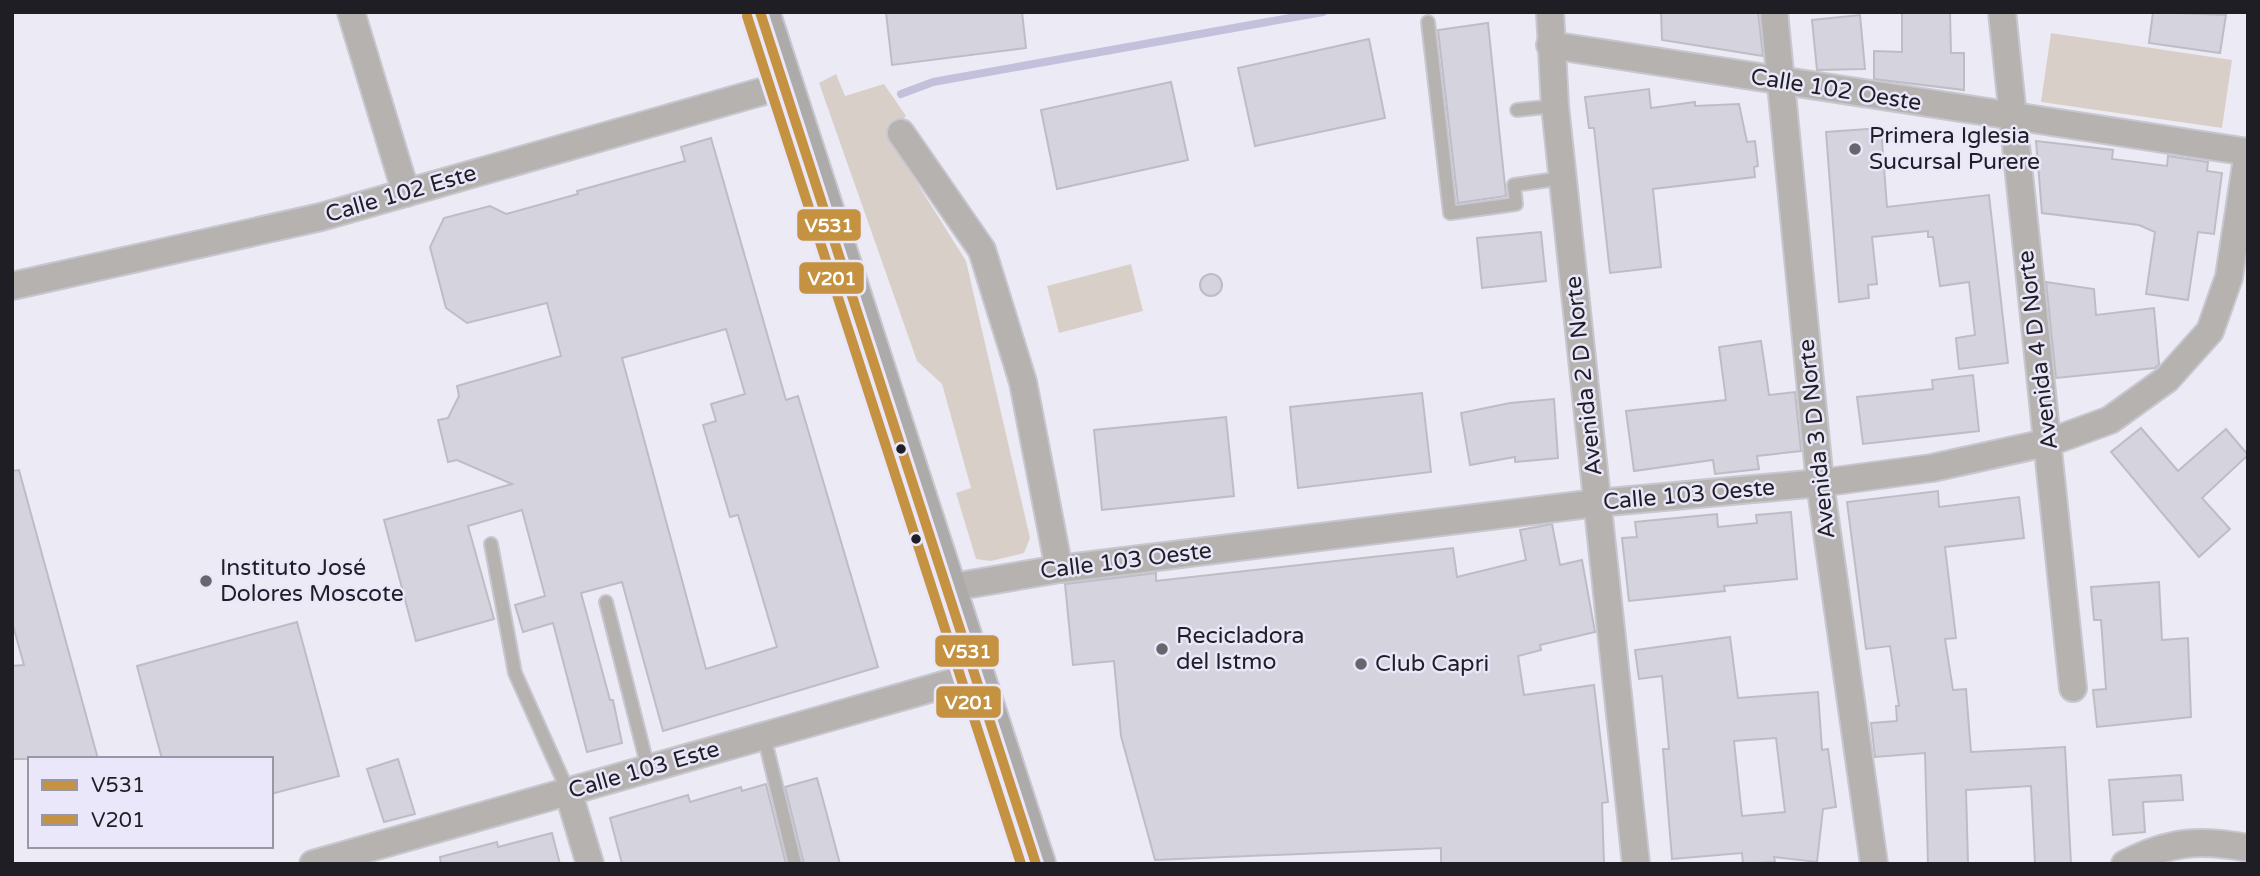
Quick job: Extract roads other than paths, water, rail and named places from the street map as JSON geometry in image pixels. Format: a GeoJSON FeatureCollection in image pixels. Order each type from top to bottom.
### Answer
{"type":"FeatureCollection","features":[{"type":"Feature","properties":{"kind":"main road"},"geometry":{"type":"LineString","coordinates":[[760,12],[1036,864]]}},
{"type":"Feature","properties":{"kind":"street"},"geometry":{"type":"LineString","coordinates":[[351,12],[406,193]]}},
{"type":"Feature","properties":{"kind":"street","name":"Avenida 2 D Norte"},"geometry":{"type":"LineString","coordinates":[[1550,12],[1555,106],[1636,864]]}},
{"type":"Feature","properties":{"kind":"street","name":"Avenida 3 D Norte"},"geometry":{"type":"LineString","coordinates":[[1774,12],[1819,483],[1874,864]]}},
{"type":"Feature","properties":{"kind":"street","name":"Avenida 4 D Norte"},"geometry":{"type":"LineString","coordinates":[[2002,12],[2011,118],[2050,442],[2073,688]]}},
{"type":"Feature","properties":{"kind":"street","name":"Calle 102 Oeste"},"geometry":{"type":"LineString","coordinates":[[1550,45],[2011,118],[2248,152]]}},
{"type":"Feature","properties":{"kind":"street","name":"Calle 102 Este"},"geometry":{"type":"LineString","coordinates":[[12,286],[321,217],[785,85]]}},
{"type":"Feature","properties":{"kind":"street"},"geometry":{"type":"LineString","coordinates":[[901,133],[982,250],[1023,382],[1059,569]]}},
{"type":"Feature","properties":{"kind":"street","name":"Calle 103 Oeste"},"geometry":{"type":"LineString","coordinates":[[947,588],[1059,569],[1597,503],[1819,483],[1932,468],[2050,442],[2110,420],[2167,379],[2210,331],[2228,277],[2248,152]]}},
{"type":"Feature","properties":{"kind":"street","name":"Calle 103 Este"},"geometry":{"type":"LineString","coordinates":[[313,864],[975,676]]}},
{"type":"Feature","properties":{"kind":"street"},"geometry":{"type":"LineString","coordinates":[[568,791],[590,864]]}},
{"type":"Feature","properties":{"kind":"street"},"geometry":{"type":"LineString","coordinates":[[2125,864],[2175,844],[2208,841],[2248,848]]}},
{"type":"Feature","properties":{"kind":"lane"},"geometry":{"type":"LineString","coordinates":[[1428,22],[1450,214],[1516,204],[1514,185],[1563,178]]}},
{"type":"Feature","properties":{"kind":"lane"},"geometry":{"type":"LineString","coordinates":[[1517,110],[1555,106]]}},
{"type":"Feature","properties":{"kind":"lane"},"geometry":{"type":"LineString","coordinates":[[491,544],[515,673],[568,791]]}},
{"type":"Feature","properties":{"kind":"lane"},"geometry":{"type":"LineString","coordinates":[[606,602],[648,768]]}},
{"type":"Feature","properties":{"kind":"lane"},"geometry":{"type":"LineString","coordinates":[[764,736],[795,864]]}},
{"type":"Feature","properties":{"kind":"waterway"},"geometry":{"type":"LineString","coordinates":[[901,94],[933,82],[1323,12]]}},
{"type":"Feature","properties":{"kind":"place","name":"Primera Iglesia Sucursal Purere"},"geometry":{"type":"Point","coordinates":[1855,149]}},
{"type":"Feature","properties":{"kind":"place","name":"Instituto José Dolores Moscote"},"geometry":{"type":"Point","coordinates":[206,581]}},
{"type":"Feature","properties":{"kind":"place","name":"Recicladora del Istmo"},"geometry":{"type":"Point","coordinates":[1162,649]}},
{"type":"Feature","properties":{"kind":"place","name":"Club Capri"},"geometry":{"type":"Point","coordinates":[1361,664]}}]}
